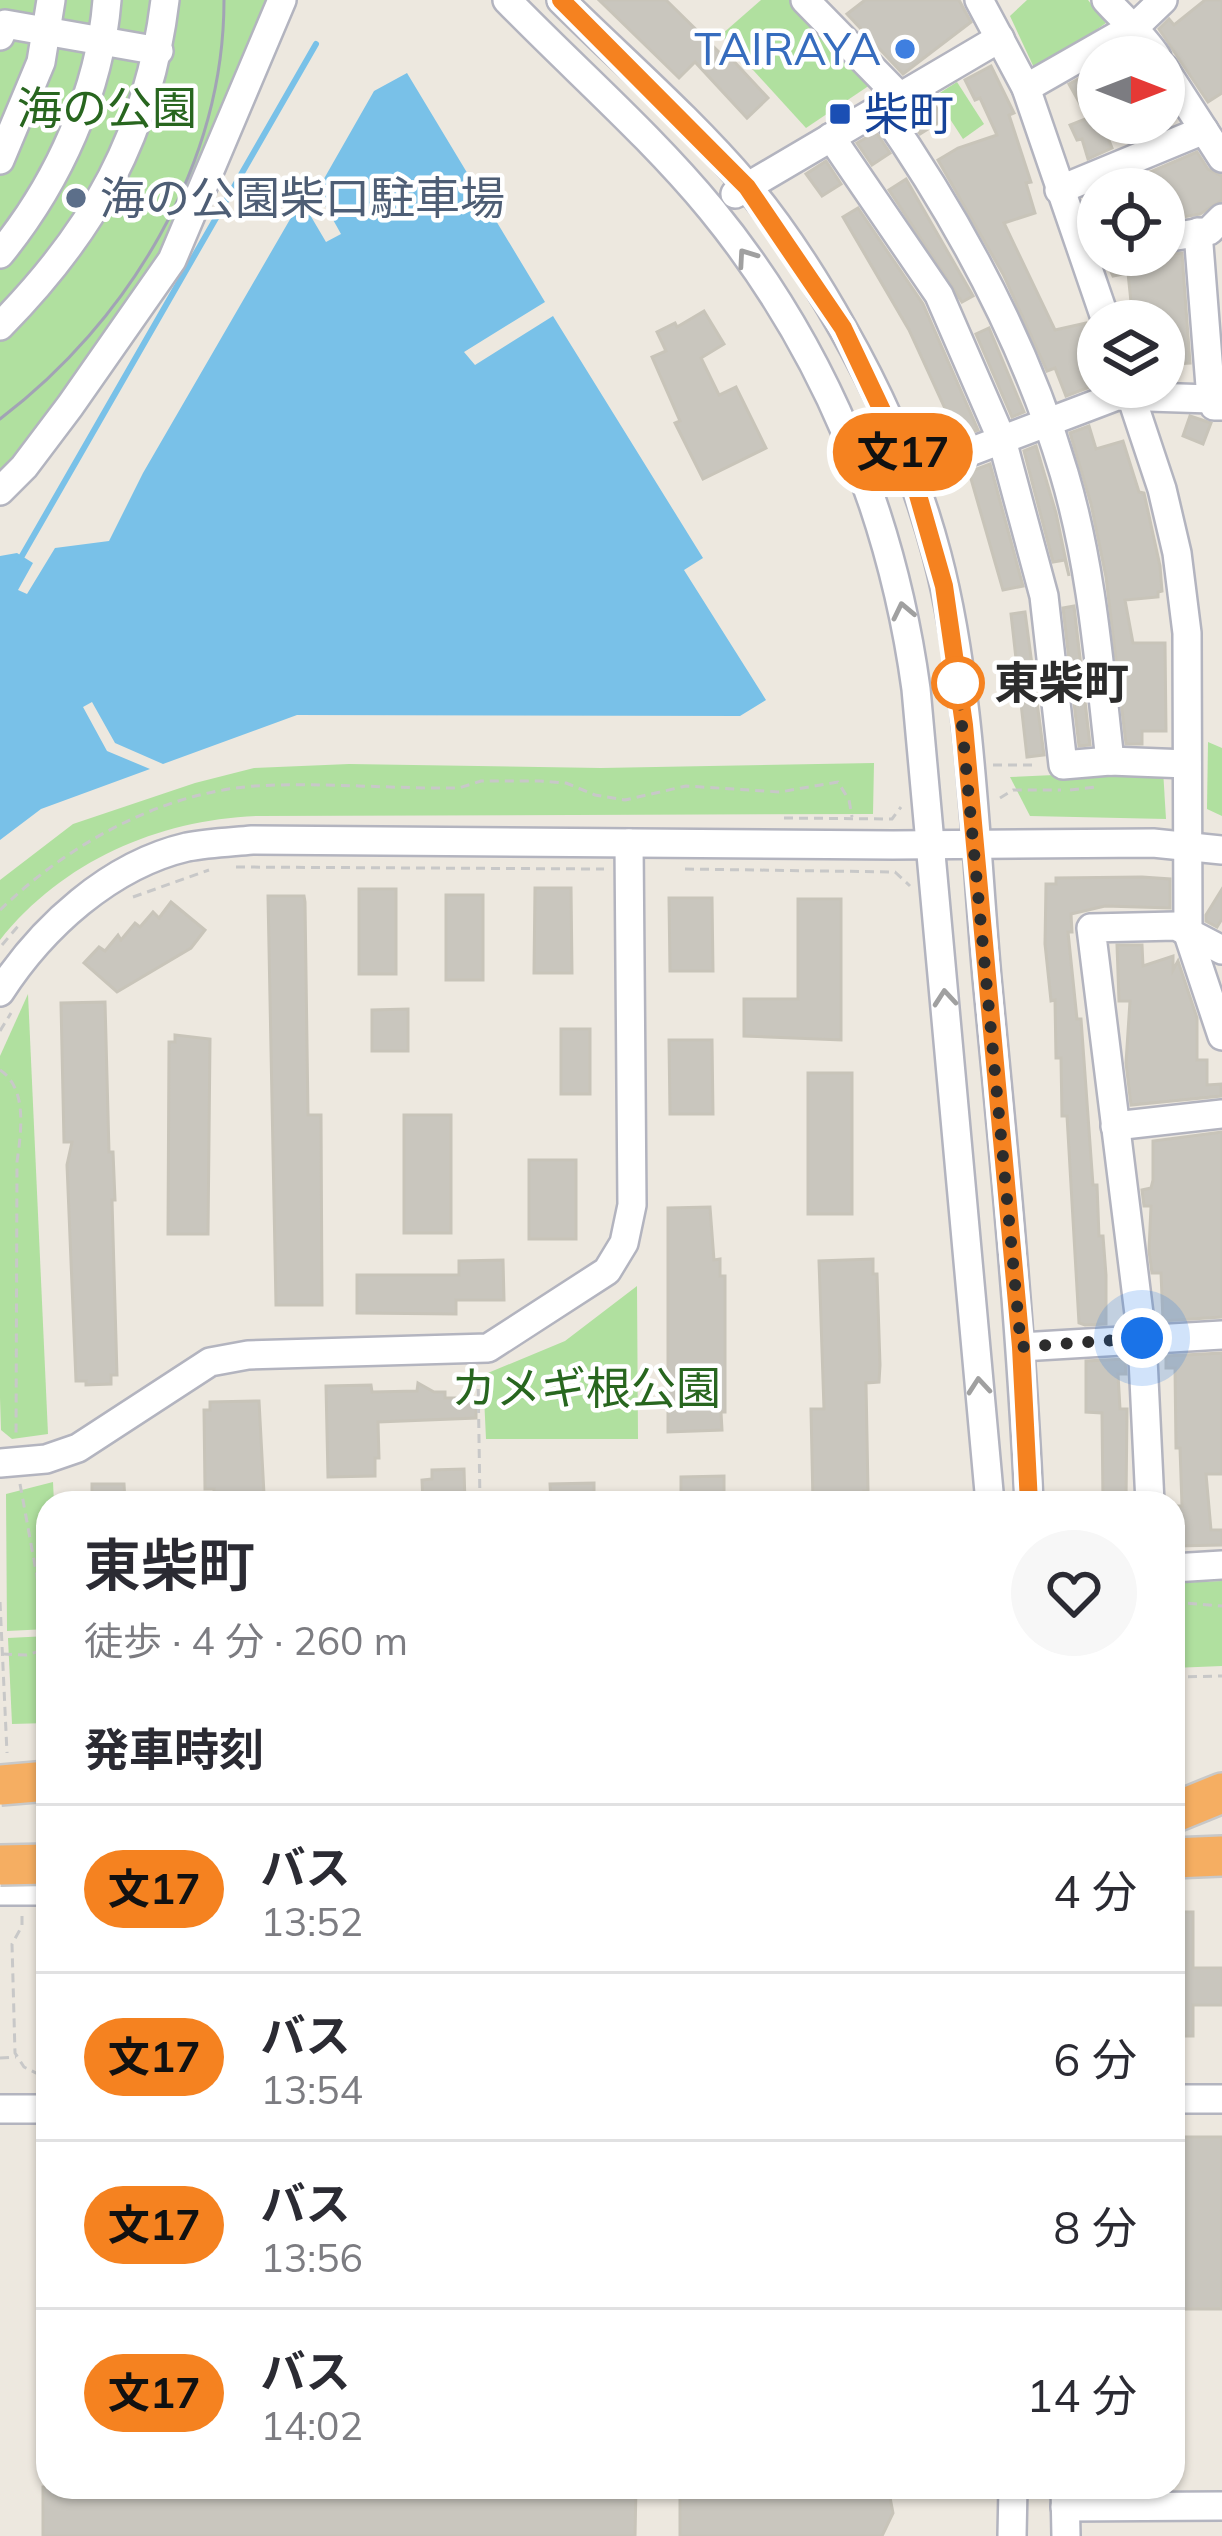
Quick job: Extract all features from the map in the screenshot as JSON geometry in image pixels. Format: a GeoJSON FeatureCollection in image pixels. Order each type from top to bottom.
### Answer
{"type":"FeatureCollection","features":[{"type":"Feature","properties":{"kind":"highway"},"geometry":{"type":"LineString","coordinates":[[0,1786],[36,1782]]}},
{"type":"Feature","properties":{"kind":"highway"},"geometry":{"type":"LineString","coordinates":[[1185,1808],[1222,1793]]}},
{"type":"Feature","properties":{"kind":"highway"},"geometry":{"type":"LineString","coordinates":[[1185,1858],[1222,1856]]}},
{"type":"Feature","properties":{"kind":"highway"},"geometry":{"type":"LineString","coordinates":[[0,1865],[36,1864]]}},
{"type":"Feature","properties":{"kind":"street"},"geometry":{"type":"LineString","coordinates":[[0,160],[41,62],[51,0]]}},
{"type":"Feature","properties":{"kind":"street"},"geometry":{"type":"LineString","coordinates":[[0,254],[69,147],[104,41],[106,0]]}},
{"type":"Feature","properties":{"kind":"street"},"geometry":{"type":"LineString","coordinates":[[0,326],[32,294],[85,224],[128,152],[159,51],[165,0]]}},
{"type":"Feature","properties":{"kind":"street"},"geometry":{"type":"LineString","coordinates":[[0,491],[70,406],[172,260],[282,0]]}},
{"type":"Feature","properties":{"kind":"street"},"geometry":{"type":"LineString","coordinates":[[507,0],[711,209],[814,365],[876,507],[911,655],[989,1491]]}},
{"type":"Feature","properties":{"kind":"street"},"geometry":{"type":"LineString","coordinates":[[561,0],[747,187],[843,328],[912,474],[947,601],[975,844],[1021,1347],[1028,1491]]}},
{"type":"Feature","properties":{"kind":"street"},"geometry":{"type":"LineString","coordinates":[[805,0],[891,103],[993,292],[1048,425],[1090,588],[1110,761]]}},
{"type":"Feature","properties":{"kind":"street"},"geometry":{"type":"LineString","coordinates":[[979,0],[1026,88],[1059,190],[1077,221]]}},
{"type":"Feature","properties":{"kind":"street"},"geometry":{"type":"LineString","coordinates":[[1106,0],[1144,36]]}},
{"type":"Feature","properties":{"kind":"street"},"geometry":{"type":"LineString","coordinates":[[1026,88],[1138,24],[1163,0]]}},
{"type":"Feature","properties":{"kind":"street"},"geometry":{"type":"LineString","coordinates":[[0,36],[5,24],[159,51]]}},
{"type":"Feature","properties":{"kind":"street"},"geometry":{"type":"LineString","coordinates":[[711,209],[1000,38]]}},
{"type":"Feature","properties":{"kind":"street"},"geometry":{"type":"LineString","coordinates":[[1185,101],[1222,158]]}},
{"type":"Feature","properties":{"kind":"street"},"geometry":{"type":"LineString","coordinates":[[1059,190],[1204,130]]}},
{"type":"Feature","properties":{"kind":"street"},"geometry":{"type":"LineString","coordinates":[[831,137],[939,295],[1002,440],[1044,596],[1063,765],[1110,761],[1187,764]]}},
{"type":"Feature","properties":{"kind":"street"},"geometry":{"type":"LineString","coordinates":[[1185,399],[1217,403],[1210,225]]}},
{"type":"Feature","properties":{"kind":"street"},"geometry":{"type":"LineString","coordinates":[[912,474],[1088,408]]}},
{"type":"Feature","properties":{"kind":"street"},"geometry":{"type":"LineString","coordinates":[[1135,408],[1178,553],[1186,633],[1188,934],[1222,1036]]}},
{"type":"Feature","properties":{"kind":"street"},"geometry":{"type":"LineString","coordinates":[[1044,596],[1090,588]]}},
{"type":"Feature","properties":{"kind":"street"},"geometry":{"type":"LineString","coordinates":[[6,1003],[53,927],[118,874],[188,847],[252,840],[1187,844],[1222,850]]}},
{"type":"Feature","properties":{"kind":"street"},"geometry":{"type":"LineString","coordinates":[[12,1464],[78,1448],[210,1362],[248,1355],[488,1348],[607,1271],[624,1243],[632,1205],[629,843]]}},
{"type":"Feature","properties":{"kind":"street"},"geometry":{"type":"LineString","coordinates":[[1149,1491],[1142,1338],[1091,928],[1176,926],[1222,950]]}},
{"type":"Feature","properties":{"kind":"street"},"geometry":{"type":"LineString","coordinates":[[1115,1126],[1222,1114]]}},
{"type":"Feature","properties":{"kind":"street"},"geometry":{"type":"LineString","coordinates":[[1021,1347],[1222,1335]]}},
{"type":"Feature","properties":{"kind":"street"},"geometry":{"type":"LineString","coordinates":[[1185,1567],[1222,1565]]}},
{"type":"Feature","properties":{"kind":"street"},"geometry":{"type":"LineString","coordinates":[[0,1891],[36,1891]]}},
{"type":"Feature","properties":{"kind":"street"},"geometry":{"type":"LineString","coordinates":[[0,2093],[36,2093]]}},
{"type":"Feature","properties":{"kind":"street"},"geometry":{"type":"LineString","coordinates":[[1185,2099],[1222,2099]]}},
{"type":"Feature","properties":{"kind":"street"},"geometry":{"type":"LineString","coordinates":[[0,2109],[36,2109]]}},
{"type":"Feature","properties":{"kind":"street"},"geometry":{"type":"LineString","coordinates":[[1012,2499],[1012,2536]]}},
{"type":"Feature","properties":{"kind":"street"},"geometry":{"type":"LineString","coordinates":[[1065,2510],[1222,2506]]}},
{"type":"Feature","properties":{"kind":"path"},"geometry":{"type":"LineString","coordinates":[[986,765],[1063,765]]}},
{"type":"Feature","properties":{"kind":"path"},"geometry":{"type":"LineString","coordinates":[[0,910],[68,853],[112,829],[177,803],[257,786],[459,788],[516,779],[566,783],[625,800],[686,786],[780,792],[838,782],[853,819]]}},
{"type":"Feature","properties":{"kind":"path"},"geometry":{"type":"LineString","coordinates":[[228,867],[603,869],[607,881]]}},
{"type":"Feature","properties":{"kind":"path"},"geometry":{"type":"LineString","coordinates":[[132,897],[180,877],[215,869]]}},
{"type":"Feature","properties":{"kind":"path"},"geometry":{"type":"LineString","coordinates":[[688,869],[895,872],[910,886]]}},
{"type":"Feature","properties":{"kind":"path"},"geometry":{"type":"LineString","coordinates":[[0,1031],[6,1003]]}},
{"type":"Feature","properties":{"kind":"path"},"geometry":{"type":"LineString","coordinates":[[0,1070],[18,1089],[21,1130],[16,1162],[19,1337],[12,1464],[36,1573]]}},
{"type":"Feature","properties":{"kind":"path"},"geometry":{"type":"LineString","coordinates":[[480,1491],[478,1366],[489,1369]]}},
{"type":"Feature","properties":{"kind":"path"},"geometry":{"type":"LineString","coordinates":[[0,1602],[2,1654],[36,1652]]}},
{"type":"Feature","properties":{"kind":"path"},"geometry":{"type":"LineString","coordinates":[[1185,1603],[1222,1606]]}},
{"type":"Feature","properties":{"kind":"path"},"geometry":{"type":"LineString","coordinates":[[1185,1677],[1222,1676]]}},
{"type":"Feature","properties":{"kind":"path"},"geometry":{"type":"LineString","coordinates":[[0,2057],[17,2057]]}},
{"type":"Feature","properties":{"kind":"green space","name":"海の公園"},"geometry":{"type":"Polygon","coordinates":[[[0,0],[269,0],[164,251],[16,458],[0,471],[0,0]]]}},
{"type":"Feature","properties":{"kind":"green space"},"geometry":{"type":"Polygon","coordinates":[[[761,0],[794,0],[870,85],[806,128],[721,35],[761,0]]]}},
{"type":"Feature","properties":{"kind":"green space"},"geometry":{"type":"Polygon","coordinates":[[[1027,0],[1088,0],[1106,23],[1087,36],[1077,36],[1077,43],[1036,72],[1010,16],[1027,0]]]}},
{"type":"Feature","properties":{"kind":"green space"},"geometry":{"type":"Polygon","coordinates":[[[957,82],[984,124],[963,139],[935,96],[957,82]]]}},
{"type":"Feature","properties":{"kind":"green space"},"geometry":{"type":"Polygon","coordinates":[[[1208,742],[1222,748],[1222,816],[1207,809],[1208,742]]]}},
{"type":"Feature","properties":{"kind":"green space"},"geometry":{"type":"Polygon","coordinates":[[[874,763],[873,814],[257,816],[184,826],[149,836],[83,867],[25,912],[0,940],[0,880],[73,824],[254,768],[874,763]]]}},
{"type":"Feature","properties":{"kind":"green space"},"geometry":{"type":"Polygon","coordinates":[[[1163,770],[1166,819],[1030,816],[1010,777],[1163,770]]]}},
{"type":"Feature","properties":{"kind":"green space"},"geometry":{"type":"Polygon","coordinates":[[[28,994],[48,1434],[12,1439],[1,1430],[0,1056],[28,994]]]}},
{"type":"Feature","properties":{"kind":"green space","name":"カメギ根公園"},"geometry":{"type":"Polygon","coordinates":[[[637,1286],[638,1439],[486,1439],[483,1375],[565,1341],[637,1286]]]}},
{"type":"Feature","properties":{"kind":"green space"},"geometry":{"type":"Polygon","coordinates":[[[53,1482],[53,1491],[36,1491],[36,1630],[7,1631],[6,1494],[53,1482]]]}},
{"type":"Feature","properties":{"kind":"green space"},"geometry":{"type":"Polygon","coordinates":[[[1222,1581],[1222,1666],[1185,1668],[1185,1583],[1222,1581]]]}},
{"type":"Feature","properties":{"kind":"green space"},"geometry":{"type":"Polygon","coordinates":[[[36,1637],[36,1723],[12,1724],[8,1638],[36,1637]]]}},
{"type":"Feature","properties":{"kind":"water"},"geometry":{"type":"Polygon","coordinates":[[[407,73],[545,302],[464,352],[475,365],[553,316],[703,558],[684,570],[766,700],[740,716],[297,715],[163,764],[115,743],[92,702],[83,707],[107,751],[150,769],[41,809],[0,840],[0,556],[17,553],[33,563],[18,590],[27,594],[55,548],[109,541],[143,473],[296,209],[306,208],[326,242],[341,234],[317,191],[374,91],[407,73]]]}},
{"type":"Feature","properties":{"kind":"building"},"geometry":{"type":"Polygon","coordinates":[[[599,0],[666,0],[768,98],[747,118],[695,62],[679,78],[599,0]]]}},
{"type":"Feature","properties":{"kind":"building","name":"TAIRAYA"},"geometry":{"type":"Polygon","coordinates":[[[865,0],[959,0],[971,22],[903,74],[847,14],[865,0]]]}},
{"type":"Feature","properties":{"kind":"building"},"geometry":{"type":"Polygon","coordinates":[[[1205,0],[1222,0],[1222,93],[1208,102],[1185,68],[1185,36],[1164,36],[1159,29],[1169,19],[1174,25],[1205,0]]]}},
{"type":"Feature","properties":{"kind":"building"},"geometry":{"type":"Polygon","coordinates":[[[991,66],[1014,113],[1009,115],[1031,182],[1026,183],[1035,213],[1004,223],[1055,330],[1077,325],[1077,392],[1066,396],[1055,368],[1047,371],[1003,274],[938,160],[997,135],[980,98],[975,100],[965,80],[991,66]]]}},
{"type":"Feature","properties":{"kind":"building"},"geometry":{"type":"Polygon","coordinates":[[[932,101],[944,119],[920,134],[908,116],[932,101]]]}},
{"type":"Feature","properties":{"kind":"building"},"geometry":{"type":"Polygon","coordinates":[[[876,132],[890,153],[872,165],[857,143],[876,132]]]}},
{"type":"Feature","properties":{"kind":"building"},"geometry":{"type":"Polygon","coordinates":[[[1084,144],[1110,144],[1112,148],[1088,159],[1084,144]]]}},
{"type":"Feature","properties":{"kind":"building"},"geometry":{"type":"Polygon","coordinates":[[[1197,152],[1208,169],[1222,176],[1222,200],[1200,214],[1185,216],[1185,168],[1159,168],[1197,152]]]}},
{"type":"Feature","properties":{"kind":"building"},"geometry":{"type":"Polygon","coordinates":[[[826,161],[841,184],[822,196],[806,174],[826,161]]]}},
{"type":"Feature","properties":{"kind":"building"},"geometry":{"type":"Polygon","coordinates":[[[906,179],[973,296],[962,302],[889,190],[906,179]]]}},
{"type":"Feature","properties":{"kind":"building"},"geometry":{"type":"Polygon","coordinates":[[[858,208],[923,304],[978,430],[958,437],[909,330],[843,217],[858,208]]]}},
{"type":"Feature","properties":{"kind":"building"},"geometry":{"type":"Polygon","coordinates":[[[1128,276],[1184,276],[1190,363],[1185,363],[1185,300],[1131,300],[1128,276]]]}},
{"type":"Feature","properties":{"kind":"building"},"geometry":{"type":"Polygon","coordinates":[[[704,311],[724,344],[701,358],[719,395],[736,387],[766,448],[703,479],[675,423],[680,421],[652,357],[666,351],[657,332],[704,311]]]}},
{"type":"Feature","properties":{"kind":"building"},"geometry":{"type":"Polygon","coordinates":[[[989,328],[1024,412],[1012,417],[976,334],[989,328]]]}},
{"type":"Feature","properties":{"kind":"building"},"geometry":{"type":"Polygon","coordinates":[[[1190,416],[1211,423],[1203,444],[1183,436],[1190,416]]]}},
{"type":"Feature","properties":{"kind":"building"},"geometry":{"type":"Polygon","coordinates":[[[1089,426],[1096,449],[1123,441],[1139,492],[1144,493],[1160,566],[1162,591],[1158,597],[1125,600],[1133,643],[1165,643],[1166,731],[1142,731],[1142,744],[1126,744],[1106,577],[1070,433],[1089,426]]]}},
{"type":"Feature","properties":{"kind":"building"},"geometry":{"type":"Polygon","coordinates":[[[1036,446],[1056,513],[1069,576],[1065,560],[1053,562],[1024,451],[1036,446]]]}},
{"type":"Feature","properties":{"kind":"building"},"geometry":{"type":"Polygon","coordinates":[[[990,464],[1023,586],[1003,590],[969,472],[990,464]]]}},
{"type":"Feature","properties":{"kind":"building"},"geometry":{"type":"Polygon","coordinates":[[[1074,606],[1090,745],[1079,746],[1063,608],[1074,606]]]}},
{"type":"Feature","properties":{"kind":"building"},"geometry":{"type":"Polygon","coordinates":[[[1025,612],[1044,755],[1027,757],[1011,614],[1025,612]]]}},
{"type":"Feature","properties":{"kind":"building"},"geometry":{"type":"Polygon","coordinates":[[[1056,878],[1170,879],[1170,908],[1105,906],[1071,914],[1072,932],[1068,932],[1106,1275],[1106,1324],[1085,1325],[1079,1323],[1067,1116],[1062,1116],[1061,1058],[1056,1058],[1055,1000],[1051,1001],[1045,944],[1046,884],[1056,884],[1056,878]]]}},
{"type":"Feature","properties":{"kind":"building"},"geometry":{"type":"Polygon","coordinates":[[[535,888],[571,888],[572,973],[534,973],[535,888]]]}},
{"type":"Feature","properties":{"kind":"building"},"geometry":{"type":"Polygon","coordinates":[[[359,889],[396,889],[396,974],[359,974],[359,889]]]}},
{"type":"Feature","properties":{"kind":"building"},"geometry":{"type":"Polygon","coordinates":[[[1222,889],[1222,919],[1217,927],[1206,921],[1206,915],[1222,889]]]}},
{"type":"Feature","properties":{"kind":"building"},"geometry":{"type":"Polygon","coordinates":[[[446,895],[483,895],[483,980],[446,980],[446,895]]]}},
{"type":"Feature","properties":{"kind":"building"},"geometry":{"type":"Polygon","coordinates":[[[268,896],[304,896],[305,902],[308,1115],[321,1115],[322,1305],[276,1305],[268,896]]]}},
{"type":"Feature","properties":{"kind":"building"},"geometry":{"type":"Polygon","coordinates":[[[669,898],[712,898],[713,971],[670,971],[669,898]]]}},
{"type":"Feature","properties":{"kind":"building"},"geometry":{"type":"Polygon","coordinates":[[[798,899],[841,899],[841,1040],[744,1036],[744,999],[798,999],[798,899]]]}},
{"type":"Feature","properties":{"kind":"building"},"geometry":{"type":"Polygon","coordinates":[[[171,902],[205,930],[191,948],[117,992],[84,963],[99,947],[105,951],[118,935],[121,940],[135,923],[140,927],[153,912],[159,918],[171,902]]]}},
{"type":"Feature","properties":{"kind":"building"},"geometry":{"type":"Polygon","coordinates":[[[1117,945],[1142,945],[1143,966],[1173,956],[1173,970],[1178,961],[1197,1018],[1197,1060],[1207,1060],[1207,1085],[1221,1084],[1221,1096],[1131,1105],[1126,1063],[1130,1001],[1119,1001],[1117,945]]]}},
{"type":"Feature","properties":{"kind":"building"},"geometry":{"type":"Polygon","coordinates":[[[105,1002],[115,1200],[117,1375],[111,1375],[111,1384],[86,1385],[86,1381],[76,1381],[67,1165],[72,1142],[64,1142],[61,1003],[105,1002]]]}},
{"type":"Feature","properties":{"kind":"building"},"geometry":{"type":"Polygon","coordinates":[[[408,1009],[408,1051],[372,1051],[372,1010],[408,1009]]]}},
{"type":"Feature","properties":{"kind":"building"},"geometry":{"type":"Polygon","coordinates":[[[561,1029],[590,1029],[590,1094],[561,1094],[561,1029]]]}},
{"type":"Feature","properties":{"kind":"building"},"geometry":{"type":"Polygon","coordinates":[[[175,1035],[210,1039],[208,1234],[168,1234],[169,1042],[175,1042],[175,1035]]]}},
{"type":"Feature","properties":{"kind":"building"},"geometry":{"type":"Polygon","coordinates":[[[669,1040],[712,1040],[713,1114],[670,1114],[669,1040]]]}},
{"type":"Feature","properties":{"kind":"building"},"geometry":{"type":"Polygon","coordinates":[[[808,1073],[852,1073],[852,1214],[808,1214],[808,1073]]]}},
{"type":"Feature","properties":{"kind":"building"},"geometry":{"type":"Polygon","coordinates":[[[404,1115],[451,1115],[451,1233],[404,1233],[404,1115]]]}},
{"type":"Feature","properties":{"kind":"building"},"geometry":{"type":"Polygon","coordinates":[[[1222,1132],[1222,1317],[1163,1321],[1161,1273],[1152,1273],[1149,1251],[1151,1206],[1144,1206],[1142,1190],[1151,1188],[1153,1180],[1153,1141],[1222,1132]]]}},
{"type":"Feature","properties":{"kind":"building"},"geometry":{"type":"Polygon","coordinates":[[[529,1160],[576,1160],[576,1239],[529,1239],[529,1160]]]}},
{"type":"Feature","properties":{"kind":"building"},"geometry":{"type":"Polygon","coordinates":[[[710,1207],[714,1260],[720,1259],[720,1276],[725,1276],[722,1430],[668,1432],[668,1208],[710,1207]]]}},
{"type":"Feature","properties":{"kind":"building"},"geometry":{"type":"Polygon","coordinates":[[[873,1259],[873,1274],[877,1274],[880,1365],[879,1382],[866,1383],[868,1491],[813,1491],[811,1409],[824,1409],[819,1261],[873,1259]]]}},
{"type":"Feature","properties":{"kind":"building"},"geometry":{"type":"Polygon","coordinates":[[[503,1260],[504,1300],[456,1300],[456,1314],[357,1313],[357,1275],[459,1275],[459,1261],[503,1260]]]}},
{"type":"Feature","properties":{"kind":"building"},"geometry":{"type":"Polygon","coordinates":[[[1222,1353],[1222,1474],[1206,1474],[1211,1530],[1222,1530],[1222,1545],[1185,1546],[1175,1368],[1166,1368],[1166,1356],[1222,1353]]]}},
{"type":"Feature","properties":{"kind":"building"},"geometry":{"type":"Polygon","coordinates":[[[1125,1359],[1126,1374],[1118,1374],[1120,1409],[1127,1409],[1126,1491],[1103,1491],[1102,1413],[1086,1412],[1086,1361],[1125,1359]]]}},
{"type":"Feature","properties":{"kind":"building"},"geometry":{"type":"Polygon","coordinates":[[[418,1383],[445,1392],[445,1398],[476,1398],[476,1418],[378,1422],[375,1476],[328,1477],[326,1386],[417,1391],[418,1383]]]}},
{"type":"Feature","properties":{"kind":"building"},"geometry":{"type":"Polygon","coordinates":[[[259,1401],[264,1491],[205,1489],[204,1410],[210,1410],[210,1402],[259,1401]]]}},
{"type":"Feature","properties":{"kind":"building"},"geometry":{"type":"Polygon","coordinates":[[[464,1469],[465,1491],[422,1491],[422,1480],[432,1479],[432,1470],[464,1469]]]}},
{"type":"Feature","properties":{"kind":"building"},"geometry":{"type":"Polygon","coordinates":[[[724,1476],[724,1491],[681,1491],[681,1477],[724,1476]]]}},
{"type":"Feature","properties":{"kind":"building"},"geometry":{"type":"Polygon","coordinates":[[[594,1483],[594,1491],[550,1491],[550,1484],[594,1483]]]}},
{"type":"Feature","properties":{"kind":"building"},"geometry":{"type":"Polygon","coordinates":[[[92,1484],[124,1484],[124,1491],[92,1491],[92,1484]]]}},
{"type":"Feature","properties":{"kind":"building"},"geometry":{"type":"Polygon","coordinates":[[[1185,1912],[1193,1912],[1193,1968],[1222,1968],[1222,2005],[1193,2005],[1193,2036],[1185,2036],[1185,1912]]]}},
{"type":"Feature","properties":{"kind":"building"},"geometry":{"type":"Polygon","coordinates":[[[1185,2137],[1222,2137],[1222,2309],[1185,2309],[1185,2137]]]}},
{"type":"Feature","properties":{"kind":"building"},"geometry":{"type":"Polygon","coordinates":[[[43,2499],[636,2499],[635,2536],[43,2536],[43,2499]]]}},
{"type":"Feature","properties":{"kind":"building"},"geometry":{"type":"Polygon","coordinates":[[[680,2499],[890,2499],[893,2513],[882,2536],[680,2536],[680,2499]]]}},
{"type":"Feature","properties":{"kind":"waterway"},"geometry":{"type":"LineString","coordinates":[[19,561],[316,44]]}},
{"type":"Feature","properties":{"kind":"tram line"},"geometry":{"type":"LineString","coordinates":[[0,419],[89,336],[160,235],[187,180],[207,121],[220,61],[224,0]]}},
{"type":"Feature","properties":{"kind":"bus line","name":"文17"},"geometry":{"type":"LineString","coordinates":[[561,0],[747,187],[843,328],[912,474],[944,586],[964,725],[1021,1347],[1028,1491]]}},
{"type":"Feature","properties":{"kind":"place","name":"TAIRAYA"},"geometry":{"type":"Point","coordinates":[905,49]}},
{"type":"Feature","properties":{"kind":"place","name":"柴町"},"geometry":{"type":"Point","coordinates":[840,114]}},
{"type":"Feature","properties":{"kind":"place","name":"海の公園柴口駐車場"},"geometry":{"type":"Point","coordinates":[76,198]}},
{"type":"Feature","properties":{"kind":"place","name":"東柴町"},"geometry":{"type":"Point","coordinates":[958,683]}},
{"type":"Feature","properties":{"kind":"route"},"geometry":{"type":"LineString","coordinates":[[958,683],[1021,1347],[1142,1338]]}}]}
